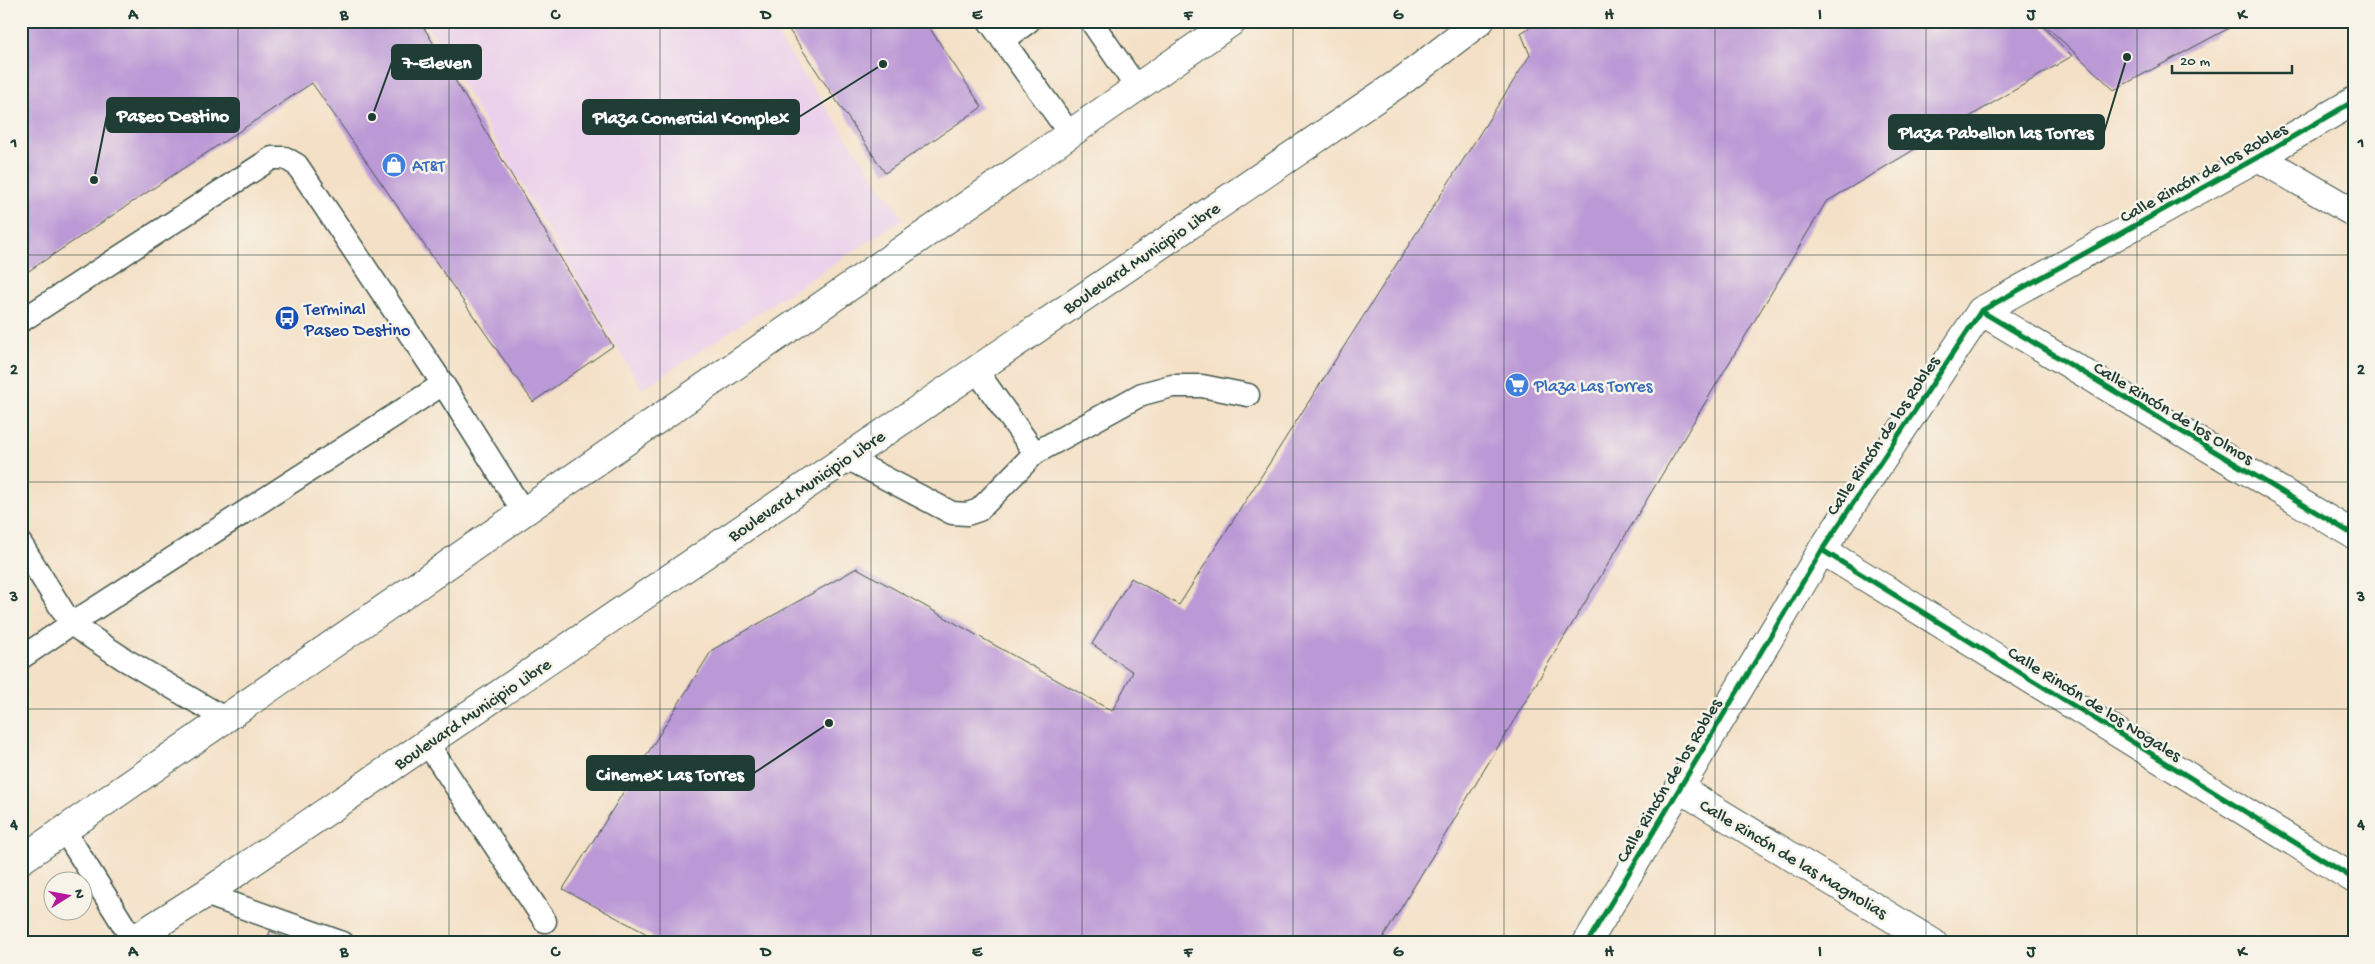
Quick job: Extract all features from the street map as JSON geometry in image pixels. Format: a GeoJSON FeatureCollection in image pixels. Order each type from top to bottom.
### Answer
{"type":"FeatureCollection","features":[{"type":"Feature","properties":{"kind":"main road"},"geometry":{"type":"LineString","coordinates":[[24,855],[64,830],[1233,21]]}},
{"type":"Feature","properties":{"kind":"main road","name":"Boulevard Municipio Libre"},"geometry":{"type":"LineString","coordinates":[[134,942],[1406,78],[1480,21]]}},
{"type":"Feature","properties":{"kind":"main road","name":"Calle Rincón de los Robles"},"geometry":{"type":"LineString","coordinates":[[1587,943],[1822,550],[1980,311],[2258,157],[2354,101]]}},
{"type":"Feature","properties":{"kind":"main road"},"geometry":{"type":"LineString","coordinates":[[2258,157],[2354,213]]}},
{"type":"Feature","properties":{"kind":"main road","name":"Calle Rincón de los Olmos"},"geometry":{"type":"LineString","coordinates":[[1980,311],[2354,535]]}},
{"type":"Feature","properties":{"kind":"main road","name":"Calle Rincón de los Nogales"},"geometry":{"type":"LineString","coordinates":[[1822,550],[2354,879]]}},
{"type":"Feature","properties":{"kind":"main road","name":"Calle Rincón de las Magnolias"},"geometry":{"type":"LineString","coordinates":[[1680,788],[1933,943]]}},
{"type":"Feature","properties":{"kind":"lane"},"geometry":{"type":"LineString","coordinates":[[989,21],[1070,134]]}},
{"type":"Feature","properties":{"kind":"lane"},"geometry":{"type":"LineString","coordinates":[[1003,41],[1029,21]]}},
{"type":"Feature","properties":{"kind":"lane"},"geometry":{"type":"LineString","coordinates":[[1091,21],[1136,88]]}},
{"type":"Feature","properties":{"kind":"lane"},"geometry":{"type":"LineString","coordinates":[[21,321],[272,158],[285,158],[296,165],[443,384],[524,511]]}},
{"type":"Feature","properties":{"kind":"lane"},"geometry":{"type":"LineString","coordinates":[[976,370],[1035,453]]}},
{"type":"Feature","properties":{"kind":"lane"},"geometry":{"type":"LineString","coordinates":[[21,658],[443,384]]}},
{"type":"Feature","properties":{"kind":"lane"},"geometry":{"type":"LineString","coordinates":[[847,458],[952,513],[968,514],[979,510],[1035,453],[1142,394],[1165,388],[1202,386],[1248,395]]}},
{"type":"Feature","properties":{"kind":"lane"},"geometry":{"type":"LineString","coordinates":[[21,544],[71,624],[124,659],[224,718]]}},
{"type":"Feature","properties":{"kind":"lane"},"geometry":{"type":"LineString","coordinates":[[427,743],[545,921]]}},
{"type":"Feature","properties":{"kind":"lane"},"geometry":{"type":"LineString","coordinates":[[64,830],[134,942]]}},
{"type":"Feature","properties":{"kind":"lane"},"geometry":{"type":"LineString","coordinates":[[205,894],[343,943]]}},
{"type":"Feature","properties":{"kind":"shaded area"},"geometry":{"type":"Polygon","coordinates":[[[425,21],[767,21],[903,219],[642,389],[425,21]]]}},
{"type":"Feature","properties":{"kind":"building"},"geometry":{"type":"Polygon","coordinates":[[[21,21],[420,21],[613,346],[533,402],[312,83],[21,276],[21,21]]]}},
{"type":"Feature","properties":{"kind":"building"},"geometry":{"type":"Polygon","coordinates":[[[783,21],[925,21],[982,107],[885,173],[783,21]]]}},
{"type":"Feature","properties":{"kind":"building","name":"Plaza Las Torres"},"geometry":{"type":"Polygon","coordinates":[[[1539,21],[2038,21],[2072,56],[1826,202],[1380,943],[664,943],[563,889],[712,650],[857,568],[1112,711],[1133,672],[1092,644],[1131,578],[1179,605],[1530,55],[1521,33],[1539,21]]]}},
{"type":"Feature","properties":{"kind":"building"},"geometry":{"type":"Polygon","coordinates":[[[2049,21],[2242,21],[2114,90],[2044,24],[2049,21]]]}},
{"type":"Feature","properties":{"kind":"building"},"geometry":{"type":"Polygon","coordinates":[[[270,931],[298,943],[266,943],[270,931]]]}},
{"type":"Feature","properties":{"kind":"cycle path"},"geometry":{"type":"LineString","coordinates":[[1587,943],[1822,550],[1981,311],[2258,157],[2354,101]]}},
{"type":"Feature","properties":{"kind":"cycle path"},"geometry":{"type":"LineString","coordinates":[[1981,311],[2354,535]]}},
{"type":"Feature","properties":{"kind":"cycle path"},"geometry":{"type":"LineString","coordinates":[[1822,550],[2354,879]]}},
{"type":"Feature","properties":{"kind":"place","name":"Plaza Pabellon las Torres"},"geometry":{"type":"Point","coordinates":[2127,57]}},
{"type":"Feature","properties":{"kind":"place","name":"Plaza Comercial Komplex"},"geometry":{"type":"Point","coordinates":[883,64]}},
{"type":"Feature","properties":{"kind":"place","name":"7-Eleven"},"geometry":{"type":"Point","coordinates":[372,117]}},
{"type":"Feature","properties":{"kind":"place","name":"AT&T"},"geometry":{"type":"Point","coordinates":[394,165]}},
{"type":"Feature","properties":{"kind":"place","name":"Paseo Destino"},"geometry":{"type":"Point","coordinates":[94,180]}},
{"type":"Feature","properties":{"kind":"place","name":"Terminal Paseo Destino"},"geometry":{"type":"Point","coordinates":[287,318]}},
{"type":"Feature","properties":{"kind":"place","name":"Plaza Las Torres"},"geometry":{"type":"Point","coordinates":[1517,385]}},
{"type":"Feature","properties":{"kind":"place","name":"Cinemex Las Torres"},"geometry":{"type":"Point","coordinates":[829,723]}}]}
